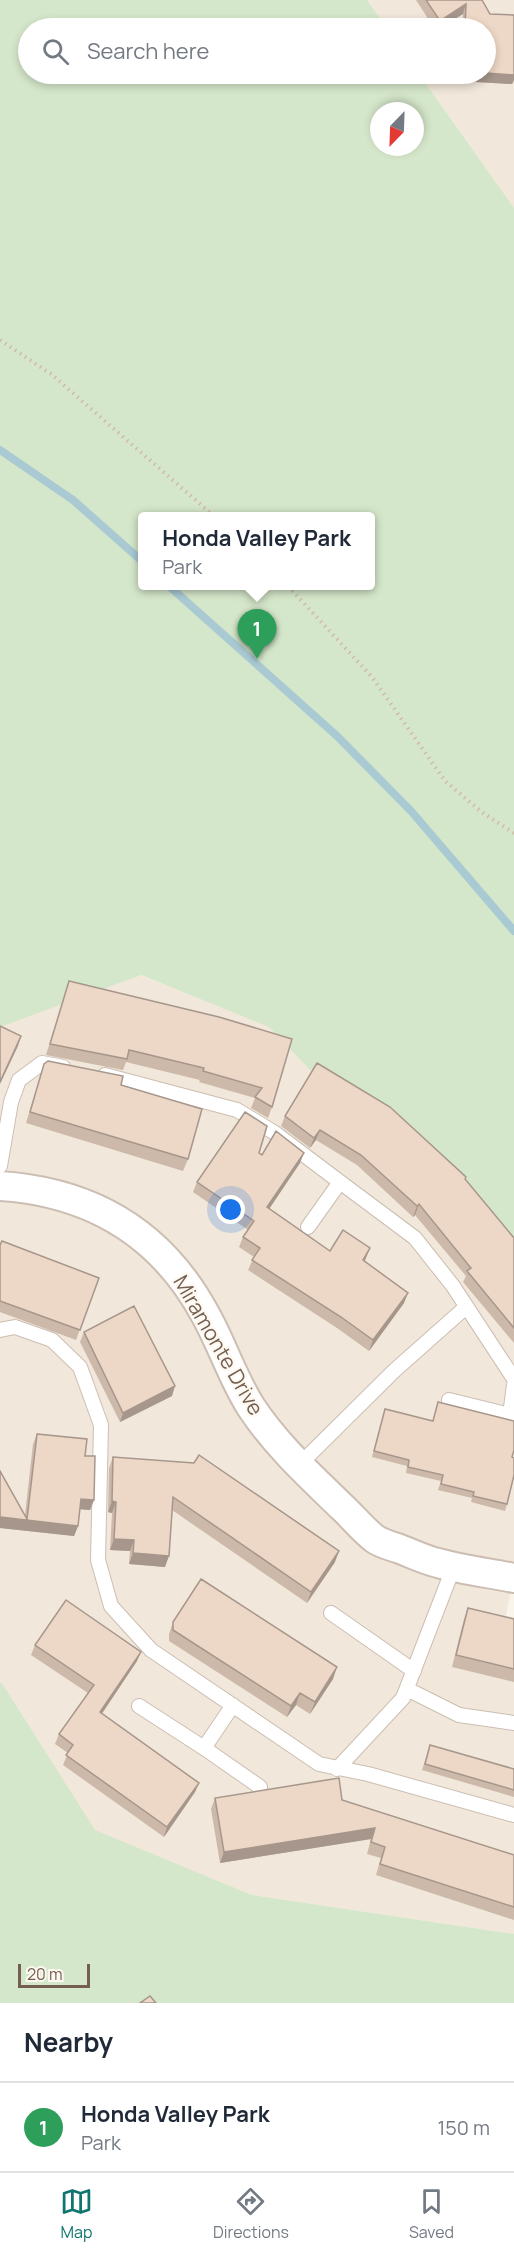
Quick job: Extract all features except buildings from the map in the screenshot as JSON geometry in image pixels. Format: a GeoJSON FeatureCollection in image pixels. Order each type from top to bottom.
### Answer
{"type":"FeatureCollection","features":[{"type":"Feature","properties":{"kind":"street","name":"Miramonte Drive"},"geometry":{"type":"LineString","coordinates":[[0,1186],[29,1188],[61,1195],[91,1206],[120,1221],[170,1262],[190,1287],[206,1315],[232,1375],[251,1408],[282,1448],[376,1539],[438,1563],[514,1578]]}},
{"type":"Feature","properties":{"kind":"lane"},"geometry":{"type":"LineString","coordinates":[[0,1166],[11,1102],[20,1080],[42,1063],[74,1069]]}},
{"type":"Feature","properties":{"kind":"lane"},"geometry":{"type":"LineString","coordinates":[[96,1073],[237,1110],[274,1133],[415,1238],[453,1286],[514,1379]]}},
{"type":"Feature","properties":{"kind":"lane"},"geometry":{"type":"LineString","coordinates":[[309,1227],[340,1182]]}},
{"type":"Feature","properties":{"kind":"lane"},"geometry":{"type":"LineString","coordinates":[[299,1465],[395,1370],[466,1306]]}},
{"type":"Feature","properties":{"kind":"lane"},"geometry":{"type":"LineString","coordinates":[[0,1330],[15,1327],[52,1340],[80,1367],[100,1425],[98,1560],[111,1606],[151,1650],[319,1764],[368,1774],[514,1815]]}},
{"type":"Feature","properties":{"kind":"lane"},"geometry":{"type":"LineString","coordinates":[[449,1400],[510,1415],[514,1385]]}},
{"type":"Feature","properties":{"kind":"lane"},"geometry":{"type":"LineString","coordinates":[[337,1769],[403,1698],[454,1566]]}},
{"type":"Feature","properties":{"kind":"lane"},"geometry":{"type":"LineString","coordinates":[[331,1613],[414,1671]]}},
{"type":"Feature","properties":{"kind":"lane"},"geometry":{"type":"LineString","coordinates":[[407,1689],[459,1715],[514,1723]]}},
{"type":"Feature","properties":{"kind":"lane"},"geometry":{"type":"LineString","coordinates":[[204,1748],[233,1705]]}},
{"type":"Feature","properties":{"kind":"lane"},"geometry":{"type":"LineString","coordinates":[[139,1706],[261,1787]]}},
{"type":"Feature","properties":{"kind":"path"},"geometry":{"type":"LineString","coordinates":[[0,340],[51,374],[209,512]]}},
{"type":"Feature","properties":{"kind":"path"},"geometry":{"type":"LineString","coordinates":[[293,590],[372,677],[445,781],[483,813],[514,833]]}},
{"type":"Feature","properties":{"kind":"shaded area"},"geometry":{"type":"Polygon","coordinates":[[[367,0],[514,0],[514,208],[426,84],[496,84],[496,18],[380,18],[367,0]]]}},
{"type":"Feature","properties":{"kind":"shaded area"},"geometry":{"type":"Polygon","coordinates":[[[60,943],[325,1049],[514,1244],[514,1572],[506,1616],[514,1617],[514,1934],[252,1895],[94,1830],[0,1683],[0,967],[60,943]]]}},
{"type":"Feature","properties":{"kind":"green space"},"geometry":{"type":"Polygon","coordinates":[[[0,0],[367,0],[380,18],[18,18],[18,84],[426,84],[514,208],[514,1282],[269,1027],[141,975],[0,1027],[0,0]]]}},
{"type":"Feature","properties":{"kind":"green space"},"geometry":{"type":"Polygon","coordinates":[[[0,1683],[95,1830],[252,1895],[514,1934],[514,2003],[0,2003],[0,1683]]]}},
{"type":"Feature","properties":{"kind":"waterway"},"geometry":{"type":"LineString","coordinates":[[0,450],[73,500],[138,558]]}},
{"type":"Feature","properties":{"kind":"waterway"},"geometry":{"type":"LineString","coordinates":[[173,590],[337,736],[411,811],[514,931]]}},
{"type":"Feature","properties":{"kind":"place","name":"Honda Valley Park"},"geometry":{"type":"Point","coordinates":[257,659]}}]}
